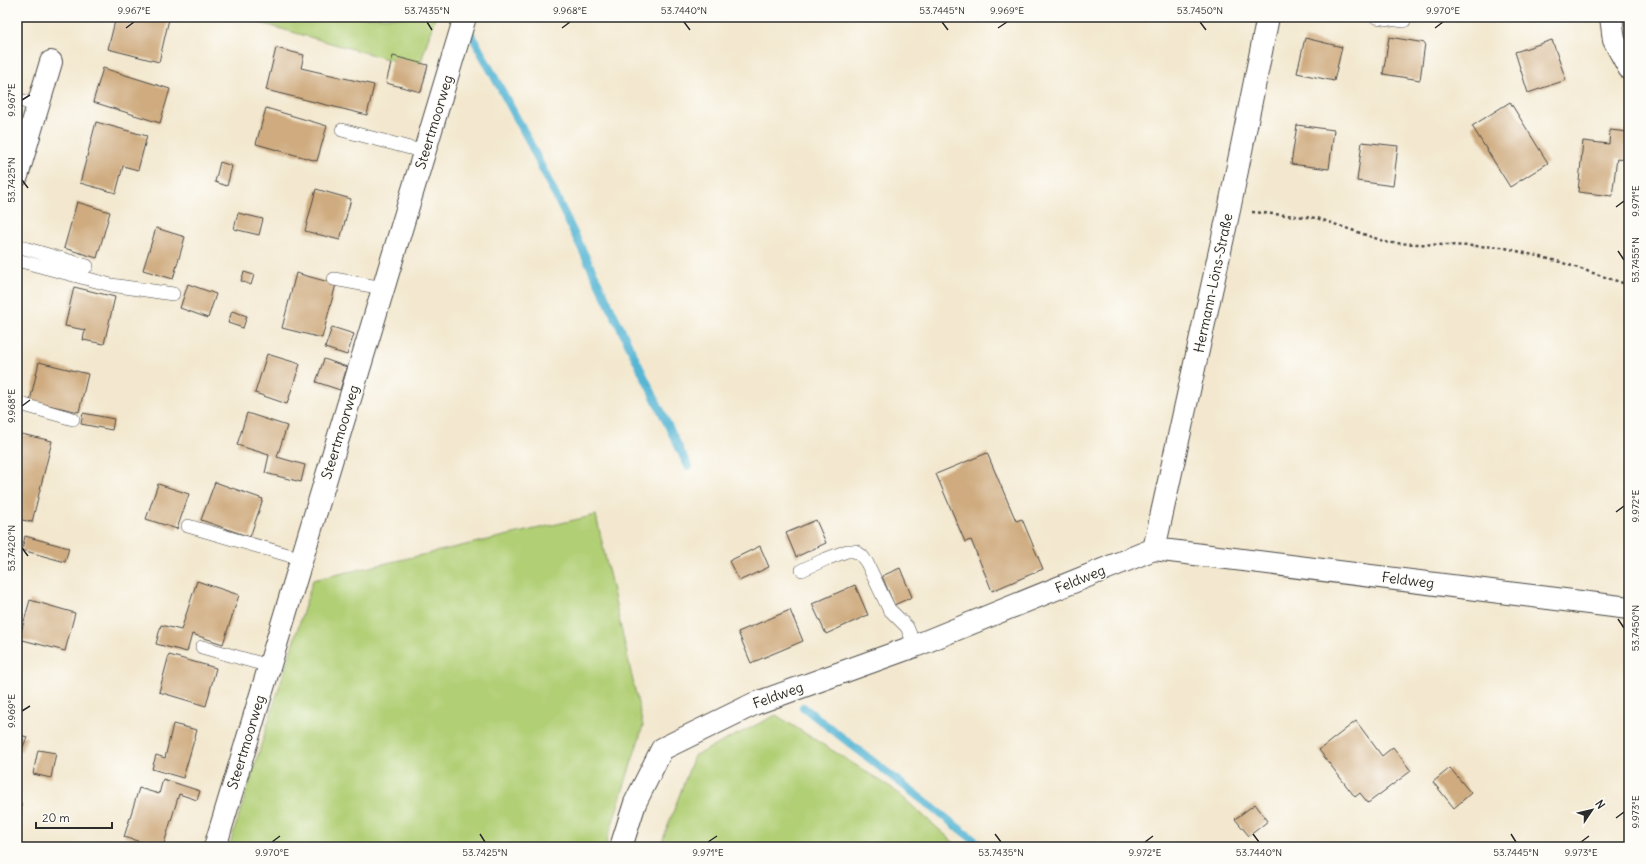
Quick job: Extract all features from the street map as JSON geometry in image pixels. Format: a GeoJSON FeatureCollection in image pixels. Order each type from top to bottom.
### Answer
{"type":"FeatureCollection","features":[{"type":"Feature","properties":{"kind":"street","name":"Steertmoorweg"},"geometry":{"type":"LineString","coordinates":[[215,847],[465,17]]}},
{"type":"Feature","properties":{"kind":"street","name":"Hermann-Löns-Straße"},"geometry":{"type":"LineString","coordinates":[[1154,549],[1229,210],[1268,17]]}},
{"type":"Feature","properties":{"kind":"street"},"geometry":{"type":"LineString","coordinates":[[1611,17],[1614,40],[1629,68]]}},
{"type":"Feature","properties":{"kind":"street"},"geometry":{"type":"LineString","coordinates":[[17,176],[51,62]]}},
{"type":"Feature","properties":{"kind":"street","name":"Feldweg"},"geometry":{"type":"LineString","coordinates":[[621,847],[634,803],[662,749],[754,704],[915,646],[1154,549],[1629,608]]}},
{"type":"Feature","properties":{"kind":"lane"},"geometry":{"type":"LineString","coordinates":[[1376,17],[1404,21]]}},
{"type":"Feature","properties":{"kind":"lane"},"geometry":{"type":"LineString","coordinates":[[17,99],[38,106]]}},
{"type":"Feature","properties":{"kind":"lane"},"geometry":{"type":"LineString","coordinates":[[342,130],[425,152]]}},
{"type":"Feature","properties":{"kind":"lane"},"geometry":{"type":"LineString","coordinates":[[17,246],[87,266]]}},
{"type":"Feature","properties":{"kind":"lane"},"geometry":{"type":"LineString","coordinates":[[17,260],[111,284],[173,294]]}},
{"type":"Feature","properties":{"kind":"lane"},"geometry":{"type":"LineString","coordinates":[[334,279],[383,288]]}},
{"type":"Feature","properties":{"kind":"lane"},"geometry":{"type":"LineString","coordinates":[[17,403],[73,419]]}},
{"type":"Feature","properties":{"kind":"lane"},"geometry":{"type":"LineString","coordinates":[[188,526],[302,559]]}},
{"type":"Feature","properties":{"kind":"lane"},"geometry":{"type":"LineString","coordinates":[[802,570],[826,559],[855,551],[862,556],[867,563],[889,609],[907,627],[915,646]]}},
{"type":"Feature","properties":{"kind":"lane"},"geometry":{"type":"LineString","coordinates":[[202,647],[269,666]]}},
{"type":"Feature","properties":{"kind":"path"},"geometry":{"type":"LineString","coordinates":[[1229,210],[1317,218],[1389,243],[1501,247],[1557,261],[1629,285]]}},
{"type":"Feature","properties":{"kind":"green space"},"geometry":{"type":"Polygon","coordinates":[[[239,17],[435,17],[419,68],[239,17]]]}},
{"type":"Feature","properties":{"kind":"green space"},"geometry":{"type":"Polygon","coordinates":[[[596,515],[643,726],[605,847],[229,847],[313,580],[596,515]]]}},
{"type":"Feature","properties":{"kind":"green space"},"geometry":{"type":"Polygon","coordinates":[[[776,715],[892,788],[959,847],[660,847],[694,756],[776,715]]]}},
{"type":"Feature","properties":{"kind":"building"},"geometry":{"type":"Polygon","coordinates":[[[116,17],[160,17],[169,19],[159,62],[108,49],[116,17]]]}},
{"type":"Feature","properties":{"kind":"building"},"geometry":{"type":"Polygon","coordinates":[[[1389,37],[1425,43],[1420,80],[1383,74],[1389,37]]]}},
{"type":"Feature","properties":{"kind":"building"},"geometry":{"type":"Polygon","coordinates":[[[1305,38],[1342,47],[1334,81],[1297,73],[1305,38]]]}},
{"type":"Feature","properties":{"kind":"building"},"geometry":{"type":"Polygon","coordinates":[[[1552,40],[1566,80],[1528,93],[1515,52],[1552,40]]]}},
{"type":"Feature","properties":{"kind":"building"},"geometry":{"type":"Polygon","coordinates":[[[276,48],[304,55],[301,68],[374,85],[367,115],[266,90],[276,48]]]}},
{"type":"Feature","properties":{"kind":"building"},"geometry":{"type":"Polygon","coordinates":[[[393,56],[428,65],[421,92],[386,83],[393,56]]]}},
{"type":"Feature","properties":{"kind":"building"},"geometry":{"type":"Polygon","coordinates":[[[103,68],[170,89],[160,123],[93,102],[103,68]]]}},
{"type":"Feature","properties":{"kind":"building"},"geometry":{"type":"Polygon","coordinates":[[[1510,102],[1548,163],[1510,187],[1472,126],[1510,102]]]}},
{"type":"Feature","properties":{"kind":"building"},"geometry":{"type":"Polygon","coordinates":[[[266,108],[327,126],[317,161],[256,144],[266,108]]]}},
{"type":"Feature","properties":{"kind":"building"},"geometry":{"type":"Polygon","coordinates":[[[96,122],[147,136],[138,170],[123,166],[116,193],[80,183],[96,122]]]}},
{"type":"Feature","properties":{"kind":"building"},"geometry":{"type":"Polygon","coordinates":[[[1297,125],[1334,130],[1329,169],[1291,164],[1297,125]]]}},
{"type":"Feature","properties":{"kind":"building"},"geometry":{"type":"Polygon","coordinates":[[[1610,130],[1629,132],[1629,160],[1617,158],[1612,196],[1578,192],[1583,141],[1609,144],[1610,130]]]}},
{"type":"Feature","properties":{"kind":"building"},"geometry":{"type":"Polygon","coordinates":[[[1362,142],[1398,146],[1393,186],[1357,181],[1362,142]]]}},
{"type":"Feature","properties":{"kind":"building"},"geometry":{"type":"Polygon","coordinates":[[[220,162],[232,166],[227,186],[215,182],[220,162]]]}},
{"type":"Feature","properties":{"kind":"building"},"geometry":{"type":"Polygon","coordinates":[[[316,189],[351,199],[340,240],[305,231],[316,189]]]}},
{"type":"Feature","properties":{"kind":"building"},"geometry":{"type":"Polygon","coordinates":[[[77,202],[110,212],[97,258],[64,248],[77,202]]]}},
{"type":"Feature","properties":{"kind":"building"},"geometry":{"type":"Polygon","coordinates":[[[238,213],[263,219],[259,235],[234,229],[238,213]]]}},
{"type":"Feature","properties":{"kind":"building"},"geometry":{"type":"Polygon","coordinates":[[[156,228],[185,237],[173,279],[143,270],[156,228]]]}},
{"type":"Feature","properties":{"kind":"building"},"geometry":{"type":"Polygon","coordinates":[[[244,272],[254,275],[251,285],[241,281],[244,272]]]}},
{"type":"Feature","properties":{"kind":"building"},"geometry":{"type":"Polygon","coordinates":[[[296,273],[336,284],[322,338],[282,328],[296,273]]]}},
{"type":"Feature","properties":{"kind":"building"},"geometry":{"type":"Polygon","coordinates":[[[188,284],[216,294],[208,318],[180,308],[188,284]]]}},
{"type":"Feature","properties":{"kind":"building"},"geometry":{"type":"Polygon","coordinates":[[[74,287],[115,297],[104,344],[83,340],[85,330],[65,326],[74,287]]]}},
{"type":"Feature","properties":{"kind":"building"},"geometry":{"type":"Polygon","coordinates":[[[232,311],[247,316],[243,328],[228,323],[232,311]]]}},
{"type":"Feature","properties":{"kind":"building"},"geometry":{"type":"Polygon","coordinates":[[[332,327],[354,334],[347,355],[325,348],[332,327]]]}},
{"type":"Feature","properties":{"kind":"building"},"geometry":{"type":"Polygon","coordinates":[[[267,354],[300,364],[287,404],[255,393],[267,354]]]}},
{"type":"Feature","properties":{"kind":"building"},"geometry":{"type":"Polygon","coordinates":[[[324,359],[347,367],[340,390],[316,382],[324,359]]]}},
{"type":"Feature","properties":{"kind":"building"},"geometry":{"type":"Polygon","coordinates":[[[39,362],[88,374],[79,412],[30,401],[39,362]]]}},
{"type":"Feature","properties":{"kind":"building"},"geometry":{"type":"Polygon","coordinates":[[[83,413],[114,419],[112,430],[81,424],[83,413]]]}},
{"type":"Feature","properties":{"kind":"building"},"geometry":{"type":"Polygon","coordinates":[[[247,413],[287,426],[277,457],[305,465],[301,482],[265,473],[269,455],[237,445],[247,413]]]}},
{"type":"Feature","properties":{"kind":"building"},"geometry":{"type":"Polygon","coordinates":[[[17,433],[52,441],[32,522],[17,519],[17,433]]]}},
{"type":"Feature","properties":{"kind":"building"},"geometry":{"type":"Polygon","coordinates":[[[987,453],[1016,521],[1022,519],[1043,569],[992,591],[971,540],[965,542],[936,474],[987,453]]]}},
{"type":"Feature","properties":{"kind":"building"},"geometry":{"type":"Polygon","coordinates":[[[215,482],[263,499],[250,537],[201,520],[215,482]]]}},
{"type":"Feature","properties":{"kind":"building"},"geometry":{"type":"Polygon","coordinates":[[[158,484],[189,494],[177,529],[146,519],[158,484]]]}},
{"type":"Feature","properties":{"kind":"building"},"geometry":{"type":"Polygon","coordinates":[[[816,520],[826,543],[796,557],[786,533],[816,520]]]}},
{"type":"Feature","properties":{"kind":"building"},"geometry":{"type":"Polygon","coordinates":[[[25,536],[69,548],[65,562],[22,550],[25,536]]]}},
{"type":"Feature","properties":{"kind":"building"},"geometry":{"type":"Polygon","coordinates":[[[760,546],[769,567],[739,581],[729,561],[760,546]]]}},
{"type":"Feature","properties":{"kind":"building"},"geometry":{"type":"Polygon","coordinates":[[[900,568],[912,597],[894,605],[882,576],[900,568]]]}},
{"type":"Feature","properties":{"kind":"building"},"geometry":{"type":"Polygon","coordinates":[[[197,581],[239,595],[223,644],[192,634],[187,652],[156,644],[161,625],[181,630],[197,581]]]}},
{"type":"Feature","properties":{"kind":"building"},"geometry":{"type":"Polygon","coordinates":[[[855,585],[868,615],[826,634],[812,604],[855,585]]]}},
{"type":"Feature","properties":{"kind":"building"},"geometry":{"type":"Polygon","coordinates":[[[30,600],[75,613],[65,651],[19,639],[30,600]]]}},
{"type":"Feature","properties":{"kind":"building"},"geometry":{"type":"Polygon","coordinates":[[[790,610],[803,641],[751,663],[738,632],[790,610]]]}},
{"type":"Feature","properties":{"kind":"building"},"geometry":{"type":"Polygon","coordinates":[[[169,655],[216,668],[206,706],[159,692],[169,655]]]}},
{"type":"Feature","properties":{"kind":"building"},"geometry":{"type":"Polygon","coordinates":[[[1356,721],[1382,756],[1393,747],[1411,771],[1368,803],[1360,793],[1355,797],[1319,750],[1356,721]]]}},
{"type":"Feature","properties":{"kind":"building"},"geometry":{"type":"Polygon","coordinates":[[[173,724],[197,730],[183,778],[152,769],[156,755],[165,758],[173,724]]]}},
{"type":"Feature","properties":{"kind":"building"},"geometry":{"type":"Polygon","coordinates":[[[17,734],[27,737],[21,752],[17,750],[17,734]]]}},
{"type":"Feature","properties":{"kind":"building"},"geometry":{"type":"Polygon","coordinates":[[[38,750],[56,753],[51,778],[33,774],[38,750]]]}},
{"type":"Feature","properties":{"kind":"building"},"geometry":{"type":"Polygon","coordinates":[[[1450,768],[1471,793],[1454,808],[1433,782],[1450,768]]]}},
{"type":"Feature","properties":{"kind":"building"},"geometry":{"type":"Polygon","coordinates":[[[163,779],[200,791],[197,800],[179,794],[163,847],[158,847],[124,837],[139,788],[159,794],[163,779]]]}},
{"type":"Feature","properties":{"kind":"building"},"geometry":{"type":"Polygon","coordinates":[[[17,803],[21,803],[21,815],[17,815],[17,803]]]}},
{"type":"Feature","properties":{"kind":"building"},"geometry":{"type":"Polygon","coordinates":[[[1255,804],[1268,821],[1249,836],[1235,819],[1255,804]]]}},
{"type":"Feature","properties":{"kind":"waterway"},"geometry":{"type":"LineString","coordinates":[[471,34],[527,137],[688,466]]}},
{"type":"Feature","properties":{"kind":"waterway"},"geometry":{"type":"LineString","coordinates":[[803,707],[983,847]]}}]}
